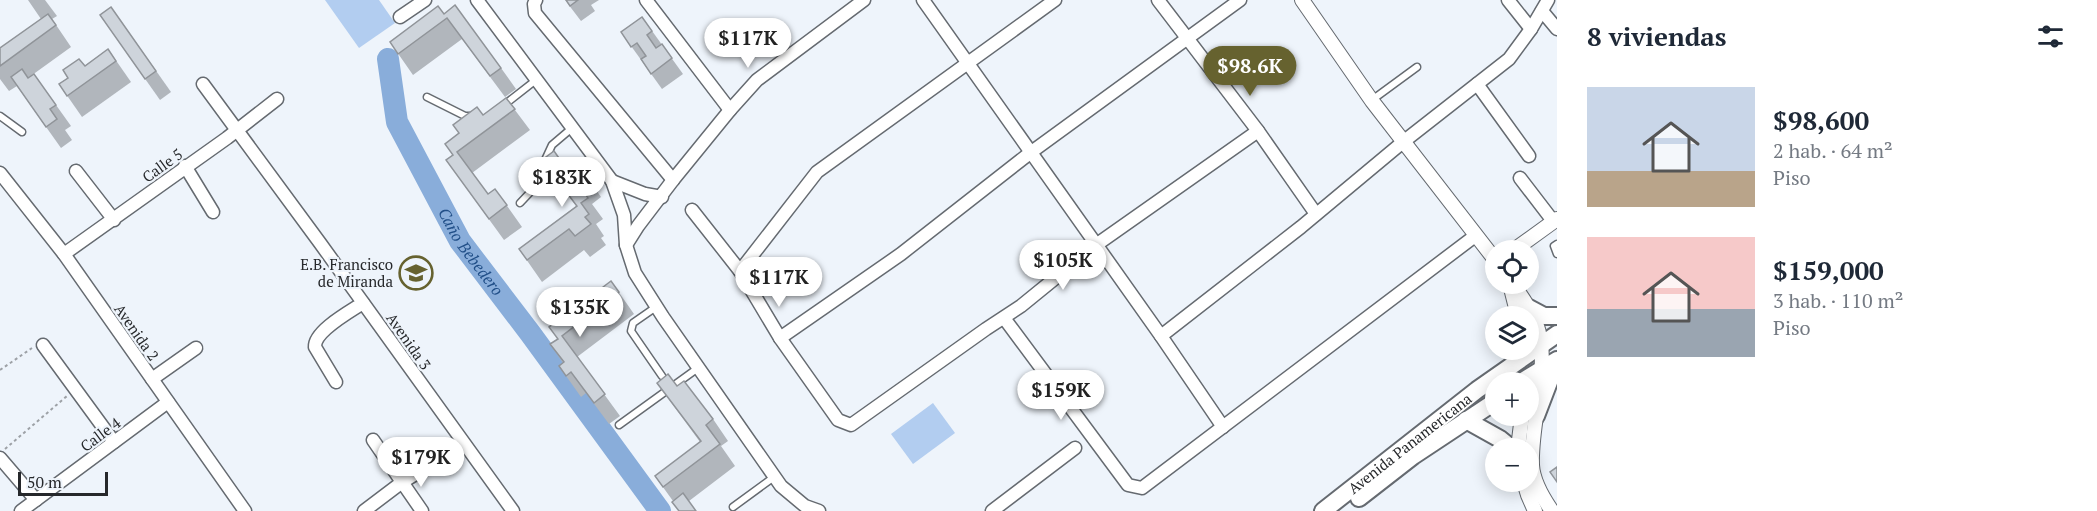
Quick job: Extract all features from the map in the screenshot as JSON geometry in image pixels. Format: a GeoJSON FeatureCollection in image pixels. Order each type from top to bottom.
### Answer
{"type":"FeatureCollection","features":[{"type":"Feature","properties":{"kind":"main road"},"geometry":{"type":"LineString","coordinates":[[1539,315],[1557,316]]}},
{"type":"Feature","properties":{"kind":"main road"},"geometry":{"type":"LineString","coordinates":[[1539,343],[1557,334]]}},
{"type":"Feature","properties":{"kind":"main road","name":"Avenida Panamericana"},"geometry":{"type":"LineString","coordinates":[[1323,511],[1514,360]]}},
{"type":"Feature","properties":{"kind":"main road"},"geometry":{"type":"LineString","coordinates":[[1539,373],[1557,361]]}},
{"type":"Feature","properties":{"kind":"main road"},"geometry":{"type":"LineString","coordinates":[[1539,396],[1557,361]]}},
{"type":"Feature","properties":{"kind":"main road","name":"Avenida Panamericana"},"geometry":{"type":"LineString","coordinates":[[1341,511],[1413,456],[1485,408]]}},
{"type":"Feature","properties":{"kind":"main road"},"geometry":{"type":"LineString","coordinates":[[1467,420],[1500,438]]}},
{"type":"Feature","properties":{"kind":"street"},"geometry":{"type":"LineString","coordinates":[[400,17],[425,0]]}},
{"type":"Feature","properties":{"kind":"street"},"geometry":{"type":"LineString","coordinates":[[477,0],[612,181],[624,215],[626,245],[635,273],[656,307],[774,477],[790,496],[805,506],[819,511]]}},
{"type":"Feature","properties":{"kind":"street"},"geometry":{"type":"LineString","coordinates":[[537,0],[534,4],[535,14],[673,180]]}},
{"type":"Feature","properties":{"kind":"street"},"geometry":{"type":"LineString","coordinates":[[646,0],[730,110]]}},
{"type":"Feature","properties":{"kind":"street"},"geometry":{"type":"LineString","coordinates":[[626,245],[638,225],[673,180],[757,80],[864,0]]}},
{"type":"Feature","properties":{"kind":"street"},"geometry":{"type":"LineString","coordinates":[[923,0],[1223,427]]}},
{"type":"Feature","properties":{"kind":"street"},"geometry":{"type":"LineString","coordinates":[[740,271],[817,172],[1055,0]]}},
{"type":"Feature","properties":{"kind":"street"},"geometry":{"type":"LineString","coordinates":[[1158,0],[1258,131],[1316,214]]}},
{"type":"Feature","properties":{"kind":"street"},"geometry":{"type":"LineString","coordinates":[[780,338],[902,254],[1030,153],[1240,0]]}},
{"type":"Feature","properties":{"kind":"street"},"geometry":{"type":"LineString","coordinates":[[1302,0],[1402,142],[1485,248]]}},
{"type":"Feature","properties":{"kind":"street"},"geometry":{"type":"LineString","coordinates":[[1508,0],[1531,28]]}},
{"type":"Feature","properties":{"kind":"street"},"geometry":{"type":"LineString","coordinates":[[1161,336],[1509,59],[1548,0]]}},
{"type":"Feature","properties":{"kind":"street"},"geometry":{"type":"LineString","coordinates":[[1542,12],[1557,29]]}},
{"type":"Feature","properties":{"kind":"street","name":"Avenida 3"},"geometry":{"type":"LineString","coordinates":[[202,84],[238,129],[513,511]]}},
{"type":"Feature","properties":{"kind":"street"},"geometry":{"type":"LineString","coordinates":[[1477,84],[1529,156]]}},
{"type":"Feature","properties":{"kind":"street","name":"Calle 5"},"geometry":{"type":"LineString","coordinates":[[64,254],[114,220],[277,99]]}},
{"type":"Feature","properties":{"kind":"street"},"geometry":{"type":"LineString","coordinates":[[692,210],[740,271],[780,338],[838,420],[851,425],[1004,318],[1096,245],[1258,131]]}},
{"type":"Feature","properties":{"kind":"street"},"geometry":{"type":"LineString","coordinates":[[185,166],[213,212]]}},
{"type":"Feature","properties":{"kind":"street"},"geometry":{"type":"LineString","coordinates":[[76,171],[114,220]]}},
{"type":"Feature","properties":{"kind":"street","name":"Avenida 2"},"geometry":{"type":"LineString","coordinates":[[2,178],[64,254],[245,511]]}},
{"type":"Feature","properties":{"kind":"street"},"geometry":{"type":"LineString","coordinates":[[1520,178],[1555,220],[1528,240]]}},
{"type":"Feature","properties":{"kind":"street"},"geometry":{"type":"LineString","coordinates":[[612,181],[645,195],[662,197]]}},
{"type":"Feature","properties":{"kind":"street"},"geometry":{"type":"LineString","coordinates":[[1004,318],[1128,485],[1142,488],[1475,236]]}},
{"type":"Feature","properties":{"kind":"street"},"geometry":{"type":"LineString","coordinates":[[336,382],[315,347],[314,341],[322,332],[363,303]]}},
{"type":"Feature","properties":{"kind":"street"},"geometry":{"type":"LineString","coordinates":[[43,345],[114,442]]}},
{"type":"Feature","properties":{"kind":"street"},"geometry":{"type":"LineString","coordinates":[[152,379],[196,348]]}},
{"type":"Feature","properties":{"kind":"street"},"geometry":{"type":"LineString","coordinates":[[1533,360],[1542,371],[1539,381]]}},
{"type":"Feature","properties":{"kind":"street","name":"Calle 4"},"geometry":{"type":"LineString","coordinates":[[21,511],[168,402]]}},
{"type":"Feature","properties":{"kind":"street"},"geometry":{"type":"LineString","coordinates":[[1530,426],[1532,466],[1541,494],[1552,511]]}},
{"type":"Feature","properties":{"kind":"street"},"geometry":{"type":"LineString","coordinates":[[373,440],[422,511]]}},
{"type":"Feature","properties":{"kind":"street"},"geometry":{"type":"LineString","coordinates":[[364,511],[402,483],[464,444]]}},
{"type":"Feature","properties":{"kind":"street"},"geometry":{"type":"LineString","coordinates":[[992,511],[1075,448]]}},
{"type":"Feature","properties":{"kind":"street"},"geometry":{"type":"LineString","coordinates":[[0,458],[36,500]]}},
{"type":"Feature","properties":{"kind":"street"},"geometry":{"type":"LineString","coordinates":[[1527,492],[1535,511]]}},
{"type":"Feature","properties":{"kind":"lane"},"geometry":{"type":"LineString","coordinates":[[1372,100],[1417,67]]}},
{"type":"Feature","properties":{"kind":"lane"},"geometry":{"type":"LineString","coordinates":[[493,112],[537,80]]}},
{"type":"Feature","properties":{"kind":"lane"},"geometry":{"type":"LineString","coordinates":[[427,97],[465,116],[484,117]]}},
{"type":"Feature","properties":{"kind":"lane"},"geometry":{"type":"LineString","coordinates":[[0,116],[22,132]]}},
{"type":"Feature","properties":{"kind":"lane"},"geometry":{"type":"LineString","coordinates":[[520,203],[537,185],[540,171],[552,145],[572,128]]}},
{"type":"Feature","properties":{"kind":"lane"},"geometry":{"type":"LineString","coordinates":[[1557,244],[1554,246],[1557,254]]}},
{"type":"Feature","properties":{"kind":"lane"},"geometry":{"type":"LineString","coordinates":[[656,307],[633,323],[631,331],[662,376]]}},
{"type":"Feature","properties":{"kind":"lane"},"geometry":{"type":"LineString","coordinates":[[619,425],[699,368]]}},
{"type":"Feature","properties":{"kind":"lane"},"geometry":{"type":"LineString","coordinates":[[733,507],[774,477]]}},
{"type":"Feature","properties":{"kind":"path"},"geometry":{"type":"LineString","coordinates":[[0,370],[32,348],[43,345]]}},
{"type":"Feature","properties":{"kind":"path"},"geometry":{"type":"LineString","coordinates":[[0,452],[75,389]]}},
{"type":"Feature","properties":{"kind":"shaded area"},"geometry":{"type":"Polygon","coordinates":[[[325,0],[379,0],[395,23],[359,48],[325,0]]]}},
{"type":"Feature","properties":{"kind":"shaded area"},"geometry":{"type":"Polygon","coordinates":[[[933,403],[955,433],[913,464],[891,434],[933,403]]]}},
{"type":"Feature","properties":{"kind":"building"},"geometry":{"type":"Polygon","coordinates":[[[566,0],[578,0],[570,6],[566,0]]]}},
{"type":"Feature","properties":{"kind":"building"},"geometry":{"type":"Polygon","coordinates":[[[455,5],[501,68],[490,76],[447,18],[398,54],[390,42],[438,6],[444,14],[455,5]]]}},
{"type":"Feature","properties":{"kind":"building"},"geometry":{"type":"Polygon","coordinates":[[[111,7],[156,71],[145,79],[100,15],[111,7]]]}},
{"type":"Feature","properties":{"kind":"building"},"geometry":{"type":"Polygon","coordinates":[[[48,14],[56,25],[0,66],[0,48],[48,14]]]}},
{"type":"Feature","properties":{"kind":"building"},"geometry":{"type":"Polygon","coordinates":[[[642,17],[652,31],[647,35],[656,48],[662,44],[672,58],[651,74],[641,59],[646,56],[637,43],[631,47],[621,32],[642,17]]]}},
{"type":"Feature","properties":{"kind":"building"},"geometry":{"type":"Polygon","coordinates":[[[108,49],[116,61],[67,96],[59,84],[68,78],[63,70],[79,59],[85,66],[108,49]]]}},
{"type":"Feature","properties":{"kind":"building"},"geometry":{"type":"Polygon","coordinates":[[[22,69],[28,78],[34,74],[56,105],[50,109],[57,119],[46,127],[11,77],[22,69]]]}},
{"type":"Feature","properties":{"kind":"building"},"geometry":{"type":"Polygon","coordinates":[[[506,98],[515,109],[457,152],[488,194],[495,189],[507,205],[489,219],[446,160],[453,155],[445,144],[459,133],[453,125],[477,107],[483,115],[506,98]]]}},
{"type":"Feature","properties":{"kind":"building"},"geometry":{"type":"Polygon","coordinates":[[[554,151],[570,174],[580,167],[586,175],[577,182],[588,198],[581,203],[589,214],[585,217],[591,224],[575,236],[569,229],[527,260],[519,249],[577,206],[542,160],[554,151]]]}},
{"type":"Feature","properties":{"kind":"building"},"geometry":{"type":"Polygon","coordinates":[[[611,281],[619,292],[562,336],[605,394],[594,403],[571,372],[566,376],[559,366],[564,362],[550,344],[558,339],[549,327],[563,317],[559,312],[574,301],[578,306],[611,281]]]}},
{"type":"Feature","properties":{"kind":"building"},"geometry":{"type":"Polygon","coordinates":[[[668,374],[677,386],[684,381],[713,419],[706,425],[720,444],[663,487],[655,476],[701,441],[657,383],[668,374]]]}},
{"type":"Feature","properties":{"kind":"building"},"geometry":{"type":"Polygon","coordinates":[[[1557,467],[1557,482],[1550,472],[1557,467]]]}},
{"type":"Feature","properties":{"kind":"building"},"geometry":{"type":"Polygon","coordinates":[[[683,493],[696,511],[679,511],[672,502],[683,493]]]}},
{"type":"Feature","properties":{"kind":"waterway","name":"Caño Bebedero"},"geometry":{"type":"LineString","coordinates":[[388,59],[397,122],[460,241],[660,511]]}},
{"type":"Feature","properties":{"kind":"place","name":"E.B. Francisco de Miranda"},"geometry":{"type":"Point","coordinates":[416,273]}}]}
